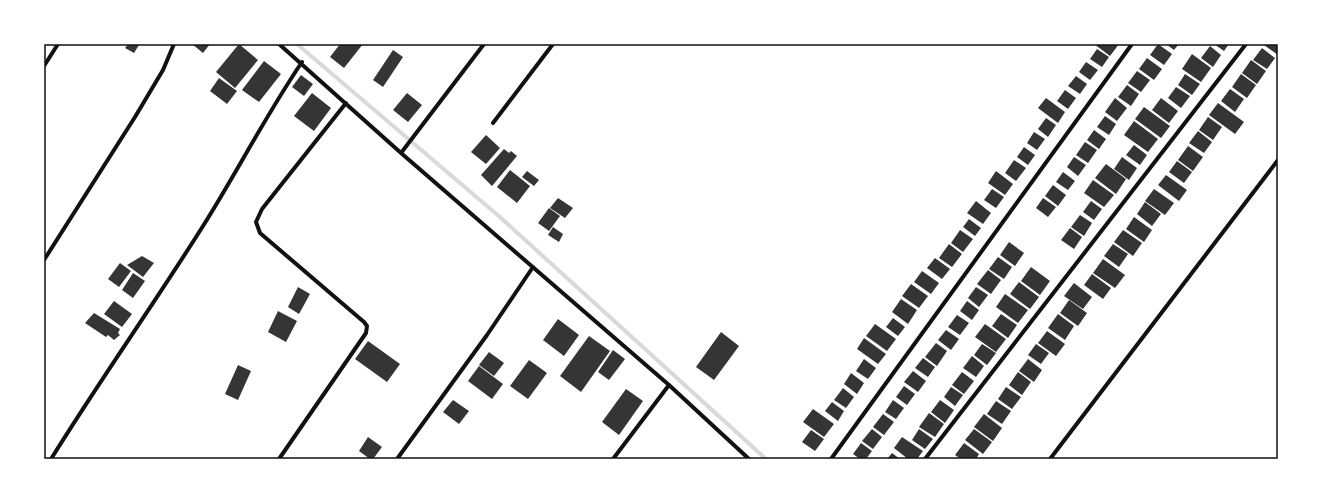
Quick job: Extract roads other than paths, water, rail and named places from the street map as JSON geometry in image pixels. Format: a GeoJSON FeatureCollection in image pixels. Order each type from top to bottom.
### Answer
{"type":"FeatureCollection","features":[{"type":"Feature","properties":{"kind":"street"},"geometry":{"type":"LineString","coordinates":[[44,66],[58,44]]}},
{"type":"Feature","properties":{"kind":"street"},"geometry":{"type":"LineString","coordinates":[[44,260],[163,70],[174,44]]}},
{"type":"Feature","properties":{"kind":"street"},"geometry":{"type":"LineString","coordinates":[[279,44],[302,62],[401,153],[669,385],[749,459]]}},
{"type":"Feature","properties":{"kind":"street"},"geometry":{"type":"LineString","coordinates":[[401,153],[484,44]]}},
{"type":"Feature","properties":{"kind":"street"},"geometry":{"type":"LineString","coordinates":[[493,124],[553,44]]}},
{"type":"Feature","properties":{"kind":"street"},"geometry":{"type":"LineString","coordinates":[[832,459],[1132,44]]}},
{"type":"Feature","properties":{"kind":"street"},"geometry":{"type":"LineString","coordinates":[[925,459],[1246,44]]}},
{"type":"Feature","properties":{"kind":"street"},"geometry":{"type":"LineString","coordinates":[[51,459],[190,247],[302,62]]}},
{"type":"Feature","properties":{"kind":"street"},"geometry":{"type":"LineString","coordinates":[[280,459],[366,333],[367,326],[260,233],[256,222],[262,208],[346,103]]}},
{"type":"Feature","properties":{"kind":"street"},"geometry":{"type":"LineString","coordinates":[[1050,459],[1278,160]]}},
{"type":"Feature","properties":{"kind":"street"},"geometry":{"type":"LineString","coordinates":[[397,459],[483,340],[533,267]]}},
{"type":"Feature","properties":{"kind":"street"},"geometry":{"type":"LineString","coordinates":[[613,459],[669,385]]}},
{"type":"Feature","properties":{"kind":"waterway"},"geometry":{"type":"LineString","coordinates":[[297,44],[501,218],[766,459]]}}]}
